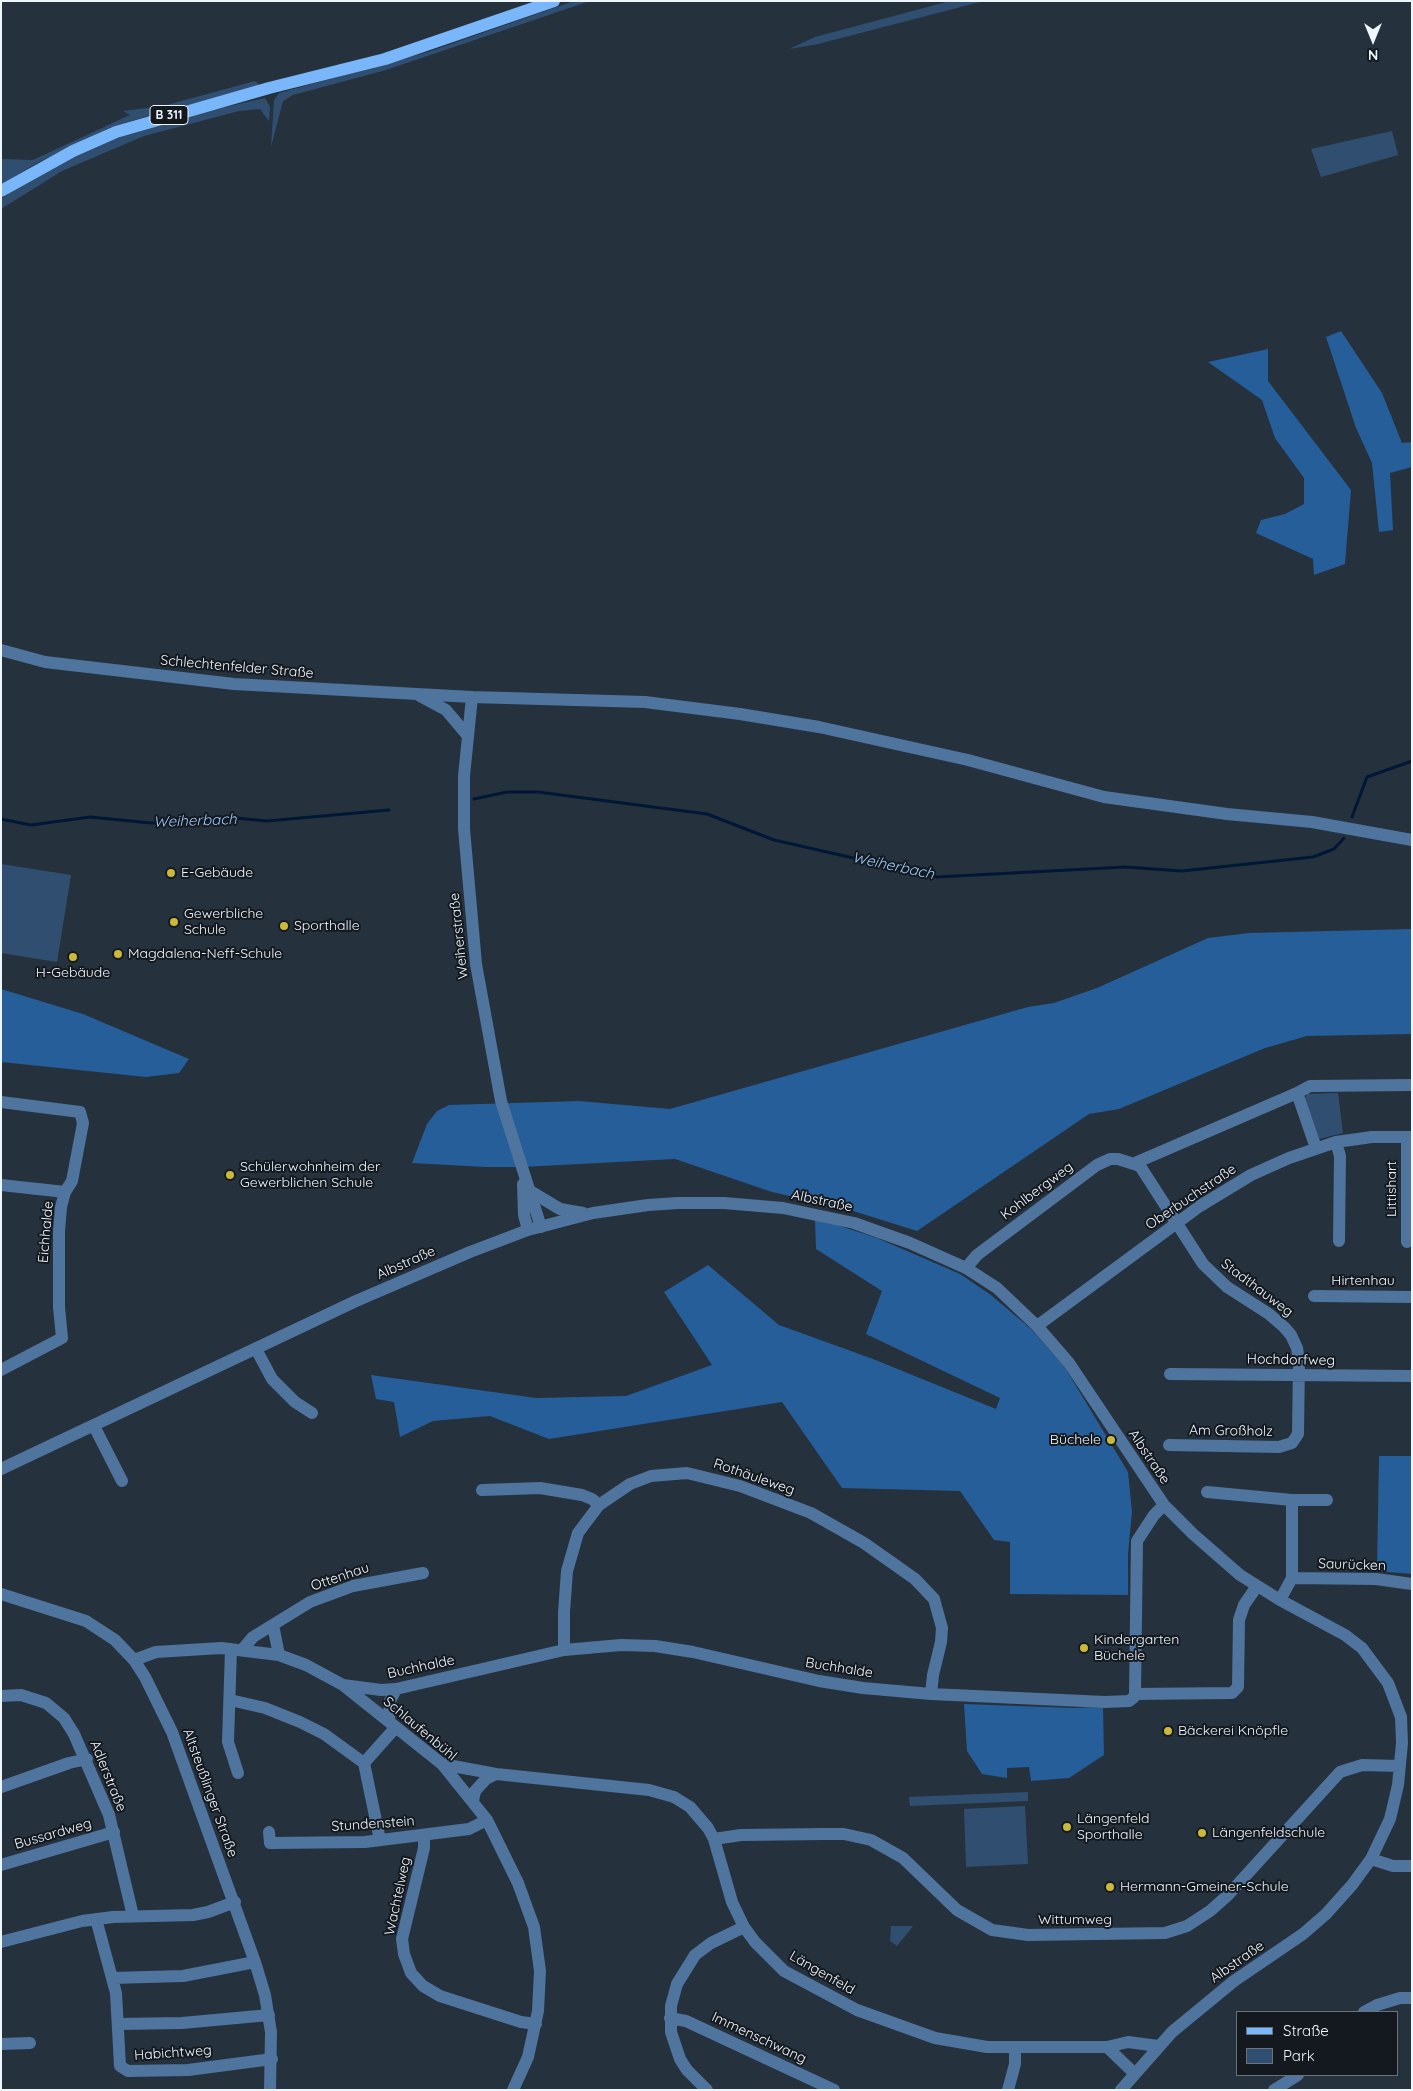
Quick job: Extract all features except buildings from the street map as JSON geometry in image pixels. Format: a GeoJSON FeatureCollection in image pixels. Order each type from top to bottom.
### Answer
{"type":"FeatureCollection","features":[{"type":"Feature","properties":{"kind":"main road","name":"B 311"},"geometry":{"type":"LineString","coordinates":[[1,191],[73,151],[116,132],[269,88],[385,58],[474,30],[554,1]]}},
{"type":"Feature","properties":{"kind":"street","name":"Schlechtenfelder Straße"},"geometry":{"type":"LineString","coordinates":[[1,650],[45,662],[234,684],[472,697],[645,702],[740,714],[819,727],[968,760],[1104,797],[1217,813],[1312,822],[1412,840]]}},
{"type":"Feature","properties":{"kind":"street"},"geometry":{"type":"LineString","coordinates":[[413,693],[428,699],[446,710],[466,735]]}},
{"type":"Feature","properties":{"kind":"street","name":"Weiherstraße"},"geometry":{"type":"LineString","coordinates":[[472,697],[466,735],[464,829],[476,964],[501,1101],[530,1191],[534,1228]]}},
{"type":"Feature","properties":{"kind":"street"},"geometry":{"type":"LineString","coordinates":[[1176,1223],[1144,1170],[1135,1163],[1310,1086],[1412,1085]]}},
{"type":"Feature","properties":{"kind":"street"},"geometry":{"type":"LineString","coordinates":[[1297,1093],[1316,1148]]}},
{"type":"Feature","properties":{"kind":"street"},"geometry":{"type":"LineString","coordinates":[[1,1102],[80,1112],[83,1122],[72,1181],[65,1192]]}},
{"type":"Feature","properties":{"kind":"street","name":"Oberbuchstraße"},"geometry":{"type":"LineString","coordinates":[[1037,1326],[1176,1223],[1227,1188],[1270,1166],[1336,1142],[1372,1137],[1410,1137]]}},
{"type":"Feature","properties":{"kind":"street","name":"Littishart"},"geometry":{"type":"LineString","coordinates":[[1407,1242],[1410,1137]]}},
{"type":"Feature","properties":{"kind":"street"},"geometry":{"type":"LineString","coordinates":[[1336,1142],[1340,1156],[1339,1241]]}},
{"type":"Feature","properties":{"kind":"street","name":"Kohlbergweg"},"geometry":{"type":"LineString","coordinates":[[966,1268],[977,1255],[1097,1165],[1110,1159],[1135,1163]]}},
{"type":"Feature","properties":{"kind":"street","name":"Weiherstraße"},"geometry":{"type":"LineString","coordinates":[[522,1167],[524,1215],[534,1228]]}},
{"type":"Feature","properties":{"kind":"street","name":"Eichhalde"},"geometry":{"type":"LineString","coordinates":[[1,1185],[65,1192],[58,1231],[62,1338],[1,1370]]}},
{"type":"Feature","properties":{"kind":"street"},"geometry":{"type":"LineString","coordinates":[[530,1191],[560,1209],[593,1214]]}},
{"type":"Feature","properties":{"kind":"street","name":"Albstraße"},"geometry":{"type":"LineString","coordinates":[[1,1469],[356,1301],[452,1259],[534,1228],[593,1214],[648,1205],[678,1203],[724,1203],[783,1208],[854,1223],[910,1243],[966,1268],[997,1288],[1037,1326],[1069,1363],[1164,1505],[1222,1560],[1257,1586],[1353,1640],[1375,1663],[1388,1683],[1398,1705],[1402,1729],[1398,1785],[1390,1819],[1371,1860],[1344,1894],[1303,1934],[1222,1990],[1158,2046],[1121,2090]]}},
{"type":"Feature","properties":{"kind":"street","name":"Stadthauweg"},"geometry":{"type":"LineString","coordinates":[[1176,1223],[1215,1278],[1269,1314],[1291,1335],[1297,1348],[1300,1375],[1298,1434],[1292,1443]]}},
{"type":"Feature","properties":{"kind":"street","name":"Hirtenhau"},"geometry":{"type":"LineString","coordinates":[[1314,1296],[1412,1297]]}},
{"type":"Feature","properties":{"kind":"street"},"geometry":{"type":"LineString","coordinates":[[256,1349],[272,1379],[295,1402],[312,1414]]}},
{"type":"Feature","properties":{"kind":"street","name":"Hochdorfweg"},"geometry":{"type":"LineString","coordinates":[[1170,1374],[1412,1376]]}},
{"type":"Feature","properties":{"kind":"street"},"geometry":{"type":"LineString","coordinates":[[94,1426],[122,1481]]}},
{"type":"Feature","properties":{"kind":"street","name":"Am Großholz"},"geometry":{"type":"LineString","coordinates":[[1169,1445],[1279,1446],[1292,1443]]}},
{"type":"Feature","properties":{"kind":"street","name":"Rothäuleweg"},"geometry":{"type":"LineString","coordinates":[[564,1650],[565,1592],[571,1554],[578,1533],[599,1505],[630,1484],[651,1476],[687,1472],[732,1483],[772,1497],[842,1529],[915,1579],[934,1600],[942,1628],[942,1642],[933,1675],[931,1694]]}},
{"type":"Feature","properties":{"kind":"street"},"geometry":{"type":"LineString","coordinates":[[482,1490],[540,1488],[582,1495],[592,1499],[599,1505]]}},
{"type":"Feature","properties":{"kind":"street"},"geometry":{"type":"LineString","coordinates":[[1207,1492],[1292,1500],[1327,1500]]}},
{"type":"Feature","properties":{"kind":"street"},"geometry":{"type":"LineString","coordinates":[[1280,1600],[1292,1578],[1292,1500]]}},
{"type":"Feature","properties":{"kind":"street"},"geometry":{"type":"LineString","coordinates":[[1164,1505],[1141,1532],[1135,1551],[1135,1694],[1232,1693],[1238,1687],[1239,1620],[1244,1605],[1257,1586]]}},
{"type":"Feature","properties":{"kind":"street","name":"Ottenhau"},"geometry":{"type":"LineString","coordinates":[[236,1649],[310,1602],[353,1586],[423,1573]]}},
{"type":"Feature","properties":{"kind":"street","name":"Saurücken"},"geometry":{"type":"LineString","coordinates":[[1292,1578],[1376,1579],[1412,1584]]}},
{"type":"Feature","properties":{"kind":"street","name":"Altsteußlinger Straße"},"geometry":{"type":"LineString","coordinates":[[1,1594],[86,1621],[115,1640],[134,1660],[172,1732],[235,1902],[255,1962],[269,2015],[272,2059],[270,2090]]}},
{"type":"Feature","properties":{"kind":"street"},"geometry":{"type":"LineString","coordinates":[[273,1625],[279,1655]]}},
{"type":"Feature","properties":{"kind":"street","name":"Buchhalde"},"geometry":{"type":"LineString","coordinates":[[343,1685],[381,1690],[396,1689],[564,1650],[621,1645],[655,1646],[693,1652],[818,1681],[886,1691],[1105,1702],[1129,1701],[1135,1694]]}},
{"type":"Feature","properties":{"kind":"street"},"geometry":{"type":"LineString","coordinates":[[236,1649],[230,1700],[228,1742],[238,1774]]}},
{"type":"Feature","properties":{"kind":"street","name":"Schlaufenbühl"},"geometry":{"type":"LineString","coordinates":[[134,1660],[156,1652],[236,1649],[279,1655],[321,1672],[343,1685],[442,1764],[487,1820],[518,1883],[534,1927],[540,1971],[536,2024],[528,2057],[513,2090]]}},
{"type":"Feature","properties":{"kind":"street"},"geometry":{"type":"LineString","coordinates":[[364,1763],[392,1724],[390,1701],[396,1689]]}},
{"type":"Feature","properties":{"kind":"street","name":"Adlerstraße"},"geometry":{"type":"LineString","coordinates":[[1,1696],[21,1695],[46,1703],[64,1718],[87,1759],[114,1832],[133,1916]]}},
{"type":"Feature","properties":{"kind":"street"},"geometry":{"type":"LineString","coordinates":[[230,1700],[265,1708],[300,1722],[330,1738],[364,1763],[380,1840]]}},
{"type":"Feature","properties":{"kind":"street"},"geometry":{"type":"LineString","coordinates":[[1,1787],[69,1763],[87,1759]]}},
{"type":"Feature","properties":{"kind":"street","name":"Längenfeld"},"geometry":{"type":"LineString","coordinates":[[442,1764],[496,1774],[649,1790],[674,1798],[690,1807],[700,1817],[714,1839],[732,1902],[754,1942],[784,1971],[857,2010],[935,2038],[987,2047],[1107,2047],[1128,2042],[1158,2046]]}},
{"type":"Feature","properties":{"kind":"street","name":"Wittumweg"},"geometry":{"type":"LineString","coordinates":[[714,1839],[741,1835],[825,1834],[853,1836],[871,1840],[903,1858],[958,1910],[992,1930],[1028,1935],[1165,1933],[1187,1926],[1210,1911],[1228,1895],[1340,1772],[1362,1765],[1400,1766]]}},
{"type":"Feature","properties":{"kind":"street"},"geometry":{"type":"LineString","coordinates":[[473,1801],[475,1790],[486,1779],[496,1774]]}},
{"type":"Feature","properties":{"kind":"street","name":"Stundenstein"},"geometry":{"type":"LineString","coordinates":[[269,1832],[270,1843],[380,1840],[469,1829],[487,1820]]}},
{"type":"Feature","properties":{"kind":"street","name":"Bussardweg"},"geometry":{"type":"LineString","coordinates":[[1,1865],[114,1832]]}},
{"type":"Feature","properties":{"kind":"street","name":"Wachtelweg"},"geometry":{"type":"LineString","coordinates":[[424,1836],[424,1848],[402,1939],[404,1954],[411,1973],[423,1986],[440,1996],[521,2022],[536,2024]]}},
{"type":"Feature","properties":{"kind":"street"},"geometry":{"type":"LineString","coordinates":[[1371,1860],[1392,1866],[1412,1866]]}},
{"type":"Feature","properties":{"kind":"street"},"geometry":{"type":"LineString","coordinates":[[1,1942],[62,1925],[96,1919],[201,1914],[235,1902]]}},
{"type":"Feature","properties":{"kind":"street","name":"Habichtweg"},"geometry":{"type":"LineString","coordinates":[[96,1919],[112,1978],[119,2024],[120,2066],[128,2071],[188,2070],[272,2059]]}},
{"type":"Feature","properties":{"kind":"street"},"geometry":{"type":"LineString","coordinates":[[707,2090],[687,2070],[680,2059],[671,2032],[670,2018],[677,1984],[696,1954],[710,1943],[744,1926]]}},
{"type":"Feature","properties":{"kind":"street"},"geometry":{"type":"LineString","coordinates":[[112,1978],[183,1976],[255,1962]]}},
{"type":"Feature","properties":{"kind":"street"},"geometry":{"type":"LineString","coordinates":[[1366,2011],[1377,2005],[1400,1998],[1412,1998]]}},
{"type":"Feature","properties":{"kind":"street"},"geometry":{"type":"LineString","coordinates":[[119,2024],[182,2023],[269,2015]]}},
{"type":"Feature","properties":{"kind":"street","name":"Immenschwang"},"geometry":{"type":"LineString","coordinates":[[670,2018],[686,2021],[834,2090]]}},
{"type":"Feature","properties":{"kind":"street"},"geometry":{"type":"LineString","coordinates":[[1,2044],[30,2043]]}},
{"type":"Feature","properties":{"kind":"street"},"geometry":{"type":"LineString","coordinates":[[1107,2047],[1134,2073]]}},
{"type":"Feature","properties":{"kind":"street"},"geometry":{"type":"LineString","coordinates":[[1008,2090],[1015,2064],[1015,2048]]}},
{"type":"Feature","properties":{"kind":"street"},"geometry":{"type":"LineString","coordinates":[[1274,2090],[1296,2076]]}},
{"type":"Feature","properties":{"kind":"green space"},"geometry":{"type":"Polygon","coordinates":[[[574,1],[590,1],[386,70],[293,95],[283,101],[271,147],[274,100],[279,93],[428,52],[574,1]]]}},
{"type":"Feature","properties":{"kind":"green space"},"geometry":{"type":"Polygon","coordinates":[[[950,1],[984,1],[818,44],[789,49],[815,37],[950,1]]]}},
{"type":"Feature","properties":{"kind":"green space"},"geometry":{"type":"Polygon","coordinates":[[[255,81],[259,84],[255,87],[109,128],[37,163],[1,185],[1,159],[33,160],[130,115],[123,111],[163,106],[255,81]]]}},
{"type":"Feature","properties":{"kind":"green space"},"geometry":{"type":"Polygon","coordinates":[[[265,98],[270,107],[269,121],[260,109],[239,111],[144,136],[62,171],[1,209],[1,199],[10,193],[69,159],[111,140],[195,114],[265,98]]]}},
{"type":"Feature","properties":{"kind":"green space"},"geometry":{"type":"Polygon","coordinates":[[[1392,131],[1398,155],[1321,177],[1311,149],[1392,131]]]}},
{"type":"Feature","properties":{"kind":"green space"},"geometry":{"type":"Polygon","coordinates":[[[1,864],[71,875],[57,962],[1,953],[1,864]]]}},
{"type":"Feature","properties":{"kind":"green space"},"geometry":{"type":"Polygon","coordinates":[[[1338,1093],[1343,1133],[1319,1139],[1304,1100],[1307,1094],[1338,1093]]]}},
{"type":"Feature","properties":{"kind":"green space"},"geometry":{"type":"Polygon","coordinates":[[[1028,1792],[1028,1801],[910,1806],[909,1797],[1028,1792]]]}},
{"type":"Feature","properties":{"kind":"green space"},"geometry":{"type":"Polygon","coordinates":[[[1025,1806],[1028,1864],[966,1867],[964,1809],[1025,1806]]]}},
{"type":"Feature","properties":{"kind":"green space"},"geometry":{"type":"Polygon","coordinates":[[[891,1926],[913,1926],[897,1946],[890,1941],[891,1926]]]}},
{"type":"Feature","properties":{"kind":"shaded area"},"geometry":{"type":"Polygon","coordinates":[[[1341,331],[1382,393],[1402,443],[1412,442],[1412,467],[1390,473],[1393,530],[1379,532],[1372,463],[1356,428],[1326,337],[1341,331]]]}},
{"type":"Feature","properties":{"kind":"shaded area"},"geometry":{"type":"Polygon","coordinates":[[[1268,349],[1268,381],[1351,490],[1345,564],[1314,575],[1313,559],[1256,533],[1261,520],[1285,514],[1304,504],[1304,478],[1275,438],[1262,400],[1208,362],[1268,349]]]}},
{"type":"Feature","properties":{"kind":"shaded area"},"geometry":{"type":"Polygon","coordinates":[[[1412,929],[1412,1034],[1307,1036],[1265,1048],[1119,1109],[1089,1114],[917,1231],[847,1209],[772,1192],[675,1159],[522,1167],[412,1163],[427,1124],[437,1111],[449,1105],[579,1101],[670,1109],[1028,1007],[1054,1003],[1097,988],[1208,938],[1249,933],[1412,929]]]}},
{"type":"Feature","properties":{"kind":"shaded area"},"geometry":{"type":"Polygon","coordinates":[[[1,989],[83,1014],[189,1059],[179,1073],[146,1077],[1,1062],[1,989]]]}},
{"type":"Feature","properties":{"kind":"shaded area"},"geometry":{"type":"Polygon","coordinates":[[[815,1218],[877,1238],[960,1274],[991,1295],[1031,1329],[1064,1366],[1128,1472],[1132,1512],[1128,1554],[1128,1595],[1010,1594],[1010,1542],[994,1540],[960,1491],[842,1488],[782,1402],[549,1439],[490,1416],[433,1421],[400,1437],[394,1402],[376,1399],[371,1375],[536,1398],[626,1396],[712,1365],[664,1292],[708,1265],[779,1325],[873,1359],[996,1409],[1000,1398],[866,1334],[882,1291],[816,1249],[815,1218]]]}},
{"type":"Feature","properties":{"kind":"shaded area"},"geometry":{"type":"Polygon","coordinates":[[[1379,1456],[1412,1456],[1412,1574],[1377,1571],[1379,1456]]]}},
{"type":"Feature","properties":{"kind":"shaded area"},"geometry":{"type":"Polygon","coordinates":[[[964,1704],[1074,1708],[1103,1707],[1104,1755],[1069,1778],[1031,1781],[1029,1767],[1007,1768],[1007,1778],[982,1774],[967,1751],[964,1704]]]}},
{"type":"Feature","properties":{"kind":"waterway","name":"Weiherbach"},"geometry":{"type":"LineString","coordinates":[[1352,817],[1367,777],[1412,761]]}},
{"type":"Feature","properties":{"kind":"waterway","name":"Weiherbach"},"geometry":{"type":"LineString","coordinates":[[474,799],[507,792],[538,792],[707,814],[774,840],[937,877],[1125,867],[1182,871],[1313,857],[1334,849],[1344,838]]}},
{"type":"Feature","properties":{"kind":"waterway","name":"Weiherbach"},"geometry":{"type":"LineString","coordinates":[[1,819],[31,825],[90,817],[151,823],[235,818],[267,821],[389,810]]}},
{"type":"Feature","properties":{"kind":"place","name":"E-Gebäude"},"geometry":{"type":"Point","coordinates":[171,873]}},
{"type":"Feature","properties":{"kind":"place","name":"Gewerbliche Schule"},"geometry":{"type":"Point","coordinates":[174,922]}},
{"type":"Feature","properties":{"kind":"place","name":"Sporthalle"},"geometry":{"type":"Point","coordinates":[284,926]}},
{"type":"Feature","properties":{"kind":"place","name":"Magdalena-Neff-Schule"},"geometry":{"type":"Point","coordinates":[118,954]}},
{"type":"Feature","properties":{"kind":"place","name":"H-Gebäude"},"geometry":{"type":"Point","coordinates":[73,957]}},
{"type":"Feature","properties":{"kind":"place","name":"Schülerwohnheim der Gewerblichen Schule"},"geometry":{"type":"Point","coordinates":[230,1175]}},
{"type":"Feature","properties":{"kind":"place","name":"Büchele"},"geometry":{"type":"Point","coordinates":[1111,1440]}},
{"type":"Feature","properties":{"kind":"place","name":"Kindergarten Büchele"},"geometry":{"type":"Point","coordinates":[1084,1648]}},
{"type":"Feature","properties":{"kind":"place","name":"Bäckerei Knöpfle"},"geometry":{"type":"Point","coordinates":[1168,1731]}},
{"type":"Feature","properties":{"kind":"place","name":"Längenfeld Sporthalle"},"geometry":{"type":"Point","coordinates":[1067,1827]}},
{"type":"Feature","properties":{"kind":"place","name":"Längenfeldschule"},"geometry":{"type":"Point","coordinates":[1202,1833]}},
{"type":"Feature","properties":{"kind":"place","name":"Hermann-Gmeiner-Schule"},"geometry":{"type":"Point","coordinates":[1110,1887]}}]}
